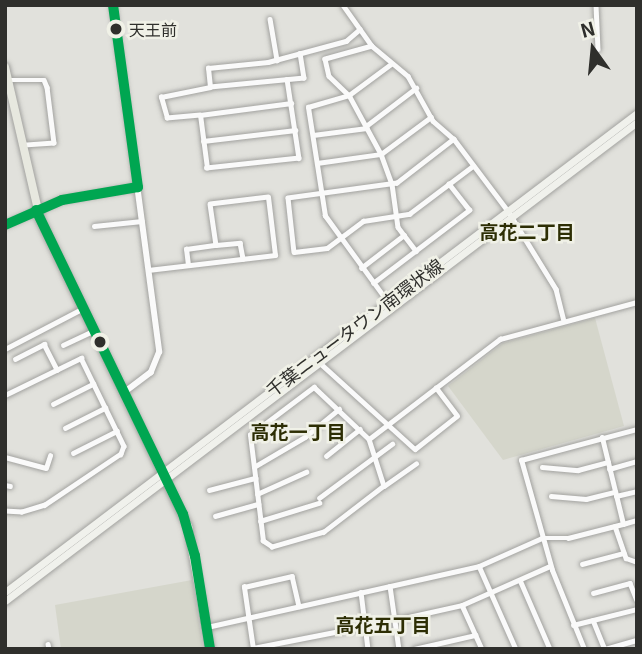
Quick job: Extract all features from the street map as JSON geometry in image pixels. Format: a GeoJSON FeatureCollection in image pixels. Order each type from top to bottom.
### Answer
{"type":"FeatureCollection","features":[{"type":"Feature","properties":{"kind":"main road"},"geometry":{"type":"LineString","coordinates":[[5,66],[36,210],[164,475],[192,541],[210,649]]}},
{"type":"Feature","properties":{"kind":"main road","name":"千葉ニュータウン南環状線"},"geometry":{"type":"LineString","coordinates":[[510,214],[637,113]]}},
{"type":"Feature","properties":{"kind":"main road","name":"千葉ニュータウン南環状線"},"geometry":{"type":"LineString","coordinates":[[5,592],[637,122]]}},
{"type":"Feature","properties":{"kind":"main road","name":"千葉ニュータウン南環状線"},"geometry":{"type":"LineString","coordinates":[[5,601],[164,475]]}},
{"type":"Feature","properties":{"kind":"street"},"geometry":{"type":"LineString","coordinates":[[113,5],[159,356],[151,372],[123,393]]}},
{"type":"Feature","properties":{"kind":"street"},"geometry":{"type":"LineString","coordinates":[[343,5],[372,46],[416,88],[431,117],[454,139],[510,214],[556,289],[564,320]]}},
{"type":"Feature","properties":{"kind":"street"},"geometry":{"type":"LineString","coordinates":[[596,5],[598,49]]}},
{"type":"Feature","properties":{"kind":"street"},"geometry":{"type":"LineString","coordinates":[[270,19],[277,60]]}},
{"type":"Feature","properties":{"kind":"street"},"geometry":{"type":"LineString","coordinates":[[210,87],[208,68],[277,60],[345,41],[360,29]]}},
{"type":"Feature","properties":{"kind":"street"},"geometry":{"type":"LineString","coordinates":[[372,46],[325,59],[329,76],[349,95],[381,154],[392,184],[396,216],[404,235],[416,251]]}},
{"type":"Feature","properties":{"kind":"street"},"geometry":{"type":"LineString","coordinates":[[291,103],[167,118],[161,97],[210,87],[304,78],[300,53]]}},
{"type":"Feature","properties":{"kind":"street"},"geometry":{"type":"LineString","coordinates":[[390,305],[339,239],[325,216],[308,107],[349,95],[391,64]]}},
{"type":"Feature","properties":{"kind":"street"},"geometry":{"type":"LineString","coordinates":[[200,114],[207,168],[299,158],[287,79]]}},
{"type":"Feature","properties":{"kind":"street"},"geometry":{"type":"LineString","coordinates":[[8,80],[44,80],[47,87],[54,143],[21,145]]}},
{"type":"Feature","properties":{"kind":"street"},"geometry":{"type":"LineString","coordinates":[[313,135],[366,127],[416,88]]}},
{"type":"Feature","properties":{"kind":"street"},"geometry":{"type":"LineString","coordinates":[[317,163],[381,154],[431,117]]}},
{"type":"Feature","properties":{"kind":"street"},"geometry":{"type":"LineString","coordinates":[[203,141],[295,130]]}},
{"type":"Feature","properties":{"kind":"street"},"geometry":{"type":"LineString","coordinates":[[454,139],[392,184],[288,198],[294,252],[327,247],[363,221],[409,214],[473,166]]}},
{"type":"Feature","properties":{"kind":"street"},"geometry":{"type":"LineString","coordinates":[[373,283],[469,210],[449,184]]}},
{"type":"Feature","properties":{"kind":"street"},"geometry":{"type":"LineString","coordinates":[[5,225],[36,210],[76,196],[138,187]]}},
{"type":"Feature","properties":{"kind":"street"},"geometry":{"type":"LineString","coordinates":[[148,270],[275,255],[268,197],[210,204],[216,245]]}},
{"type":"Feature","properties":{"kind":"street"},"geometry":{"type":"LineString","coordinates":[[94,226],[142,221]]}},
{"type":"Feature","properties":{"kind":"street"},"geometry":{"type":"LineString","coordinates":[[361,268],[404,235]]}},
{"type":"Feature","properties":{"kind":"street"},"geometry":{"type":"LineString","coordinates":[[188,265],[186,249],[216,245],[240,243],[243,259]]}},
{"type":"Feature","properties":{"kind":"street"},"geometry":{"type":"LineString","coordinates":[[369,439],[500,340],[564,320],[637,302]]}},
{"type":"Feature","properties":{"kind":"street"},"geometry":{"type":"LineString","coordinates":[[5,349],[83,309]]}},
{"type":"Feature","properties":{"kind":"street"},"geometry":{"type":"LineString","coordinates":[[63,345],[93,331]]}},
{"type":"Feature","properties":{"kind":"street"},"geometry":{"type":"LineString","coordinates":[[15,359],[44,344],[57,370]]}},
{"type":"Feature","properties":{"kind":"street"},"geometry":{"type":"LineString","coordinates":[[5,395],[80,358],[124,446],[121,454],[45,505],[5,511]]}},
{"type":"Feature","properties":{"kind":"street"},"geometry":{"type":"LineString","coordinates":[[316,360],[415,449],[457,416],[436,388]]}},
{"type":"Feature","properties":{"kind":"street"},"geometry":{"type":"LineString","coordinates":[[53,404],[93,384]]}},
{"type":"Feature","properties":{"kind":"street"},"geometry":{"type":"LineString","coordinates":[[384,486],[369,439],[314,387],[250,435],[263,541],[272,547],[324,532],[416,464]]}},
{"type":"Feature","properties":{"kind":"street"},"geometry":{"type":"LineString","coordinates":[[65,428],[105,408]]}},
{"type":"Feature","properties":{"kind":"street"},"geometry":{"type":"LineString","coordinates":[[254,467],[305,437],[339,409]]}},
{"type":"Feature","properties":{"kind":"street"},"geometry":{"type":"LineString","coordinates":[[326,456],[360,429]]}},
{"type":"Feature","properties":{"kind":"street"},"geometry":{"type":"LineString","coordinates":[[584,649],[550,566],[521,460],[637,429]]}},
{"type":"Feature","properties":{"kind":"street"},"geometry":{"type":"LineString","coordinates":[[73,453],[117,431]]}},
{"type":"Feature","properties":{"kind":"street"},"geometry":{"type":"LineString","coordinates":[[602,438],[623,524]]}},
{"type":"Feature","properties":{"kind":"street"},"geometry":{"type":"LineString","coordinates":[[260,521],[319,501],[392,444]]}},
{"type":"Feature","properties":{"kind":"street"},"geometry":{"type":"LineString","coordinates":[[5,457],[47,468],[50,456]]}},
{"type":"Feature","properties":{"kind":"street"},"geometry":{"type":"LineString","coordinates":[[609,469],[637,461]]}},
{"type":"Feature","properties":{"kind":"street"},"geometry":{"type":"LineString","coordinates":[[542,467],[578,470],[608,462]]}},
{"type":"Feature","properties":{"kind":"street"},"geometry":{"type":"LineString","coordinates":[[257,494],[306,472]]}},
{"type":"Feature","properties":{"kind":"street"},"geometry":{"type":"LineString","coordinates":[[209,490],[255,478]]}},
{"type":"Feature","properties":{"kind":"street"},"geometry":{"type":"LineString","coordinates":[[551,496],[586,499],[637,491]]}},
{"type":"Feature","properties":{"kind":"street"},"geometry":{"type":"LineString","coordinates":[[215,516],[258,504]]}},
{"type":"Feature","properties":{"kind":"street"},"geometry":{"type":"LineString","coordinates":[[206,627],[479,566],[542,538],[568,538],[637,520]]}},
{"type":"Feature","properties":{"kind":"street"},"geometry":{"type":"LineString","coordinates":[[615,526],[625,554],[637,562]]}},
{"type":"Feature","properties":{"kind":"street"},"geometry":{"type":"LineString","coordinates":[[582,564],[625,554]]}},
{"type":"Feature","properties":{"kind":"street"},"geometry":{"type":"LineString","coordinates":[[479,566],[516,649]]}},
{"type":"Feature","properties":{"kind":"street"},"geometry":{"type":"LineString","coordinates":[[395,620],[462,605],[550,566]]}},
{"type":"Feature","properties":{"kind":"street"},"geometry":{"type":"LineString","coordinates":[[299,606],[292,576],[244,587],[253,648],[365,626]]}},
{"type":"Feature","properties":{"kind":"street"},"geometry":{"type":"LineString","coordinates":[[520,580],[550,649]]}},
{"type":"Feature","properties":{"kind":"street"},"geometry":{"type":"LineString","coordinates":[[593,593],[630,583],[637,600]]}},
{"type":"Feature","properties":{"kind":"street"},"geometry":{"type":"LineString","coordinates":[[390,586],[399,649]]}},
{"type":"Feature","properties":{"kind":"street"},"geometry":{"type":"LineString","coordinates":[[361,592],[368,649]]}},
{"type":"Feature","properties":{"kind":"street"},"geometry":{"type":"LineString","coordinates":[[462,605],[482,649]]}},
{"type":"Feature","properties":{"kind":"street"},"geometry":{"type":"LineString","coordinates":[[573,625],[637,609]]}},
{"type":"Feature","properties":{"kind":"street"},"geometry":{"type":"LineString","coordinates":[[593,620],[605,649],[637,640]]}},
{"type":"Feature","properties":{"kind":"street"},"geometry":{"type":"LineString","coordinates":[[414,649],[475,635]]}},
{"type":"Feature","properties":{"kind":"shaded area"},"geometry":{"type":"Polygon","coordinates":[[[595,318],[624,426],[503,460],[448,386],[503,343],[595,318]]]}},
{"type":"Feature","properties":{"kind":"shaded area"},"geometry":{"type":"Polygon","coordinates":[[[192,580],[203,649],[61,649],[55,605],[192,580]]]}},
{"type":"Feature","properties":{"kind":"transit line"},"geometry":{"type":"LineString","coordinates":[[113,5],[138,187]]}},
{"type":"Feature","properties":{"kind":"transit line"},"geometry":{"type":"LineString","coordinates":[[5,225],[62,200],[138,187]]}},
{"type":"Feature","properties":{"kind":"transit line"},"geometry":{"type":"LineString","coordinates":[[36,210],[183,514],[195,556],[210,649]]}},
{"type":"Feature","properties":{"kind":"place","name":"天王前"},"geometry":{"type":"Point","coordinates":[116,29]}},
{"type":"Feature","properties":{"kind":"district","name":"高花二丁目"},"geometry":{"type":"Point","coordinates":[527,231]}},
{"type":"Feature","properties":{"kind":"district","name":"高花一丁目"},"geometry":{"type":"Point","coordinates":[298,431]}},
{"type":"Feature","properties":{"kind":"district","name":"高花五丁目"},"geometry":{"type":"Point","coordinates":[383,624]}}]}
